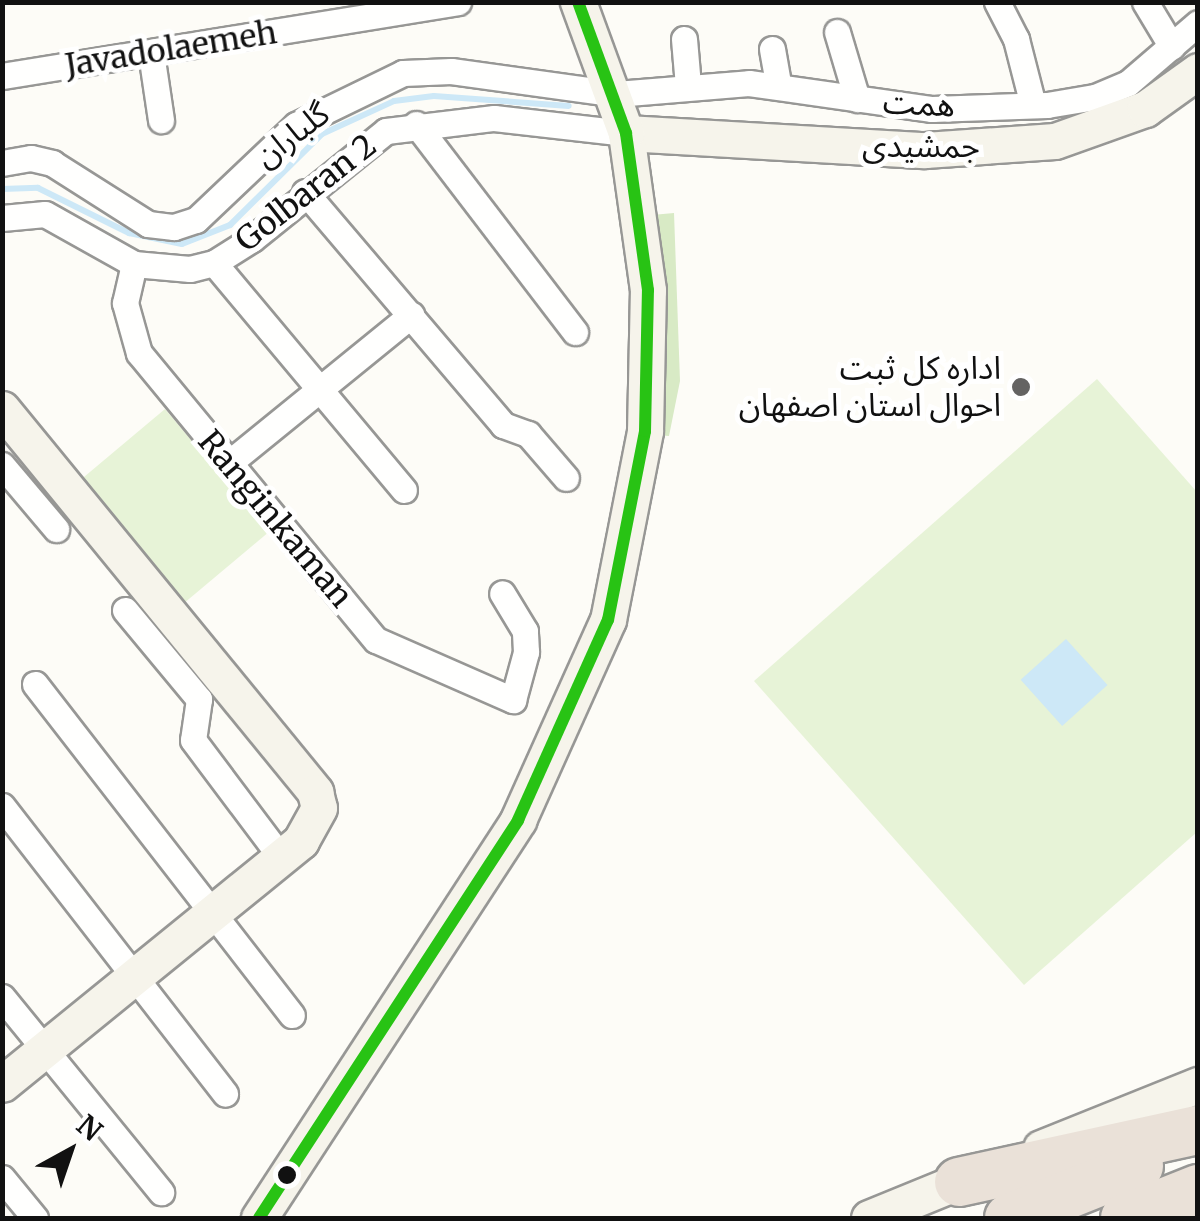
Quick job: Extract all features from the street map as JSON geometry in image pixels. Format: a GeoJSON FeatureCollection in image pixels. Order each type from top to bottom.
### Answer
{"type":"FeatureCollection","features":[{"type":"Feature","properties":{"kind":"highway"},"geometry":{"type":"LineString","coordinates":[[959,1182],[1198,1130]]}},
{"type":"Feature","properties":{"kind":"highway"},"geometry":{"type":"LineString","coordinates":[[1009,1218],[1198,1142]]}},
{"type":"Feature","properties":{"kind":"highway"},"geometry":{"type":"LineString","coordinates":[[1125,1218],[1198,1192]]}},
{"type":"Feature","properties":{"kind":"highway"},"geometry":{"type":"LineString","coordinates":[[1161,1218],[1198,1192]]}},
{"type":"Feature","properties":{"kind":"street","name":"Javadolaemeh"},"geometry":{"type":"LineString","coordinates":[[2,76],[458,2]]}},
{"type":"Feature","properties":{"kind":"street"},"geometry":{"type":"LineString","coordinates":[[259,1218],[518,820],[608,620],[645,431],[648,290],[628,143],[616,94],[578,2]]}},
{"type":"Feature","properties":{"kind":"street"},"geometry":{"type":"LineString","coordinates":[[997,2],[1016,40],[1033,104]]}},
{"type":"Feature","properties":{"kind":"street"},"geometry":{"type":"LineString","coordinates":[[1145,2],[1172,47]]}},
{"type":"Feature","properties":{"kind":"street","name":"همت"},"geometry":{"type":"LineString","coordinates":[[616,94],[688,86],[778,84],[932,108],[1096,97],[1128,83],[1198,23]]}},
{"type":"Feature","properties":{"kind":"street"},"geometry":{"type":"LineString","coordinates":[[836,32],[857,99]]}},
{"type":"Feature","properties":{"kind":"street"},"geometry":{"type":"LineString","coordinates":[[684,38],[688,86]]}},
{"type":"Feature","properties":{"kind":"street"},"geometry":{"type":"LineString","coordinates":[[772,50],[778,84]]}},
{"type":"Feature","properties":{"kind":"street"},"geometry":{"type":"LineString","coordinates":[[151,54],[161,120]]}},
{"type":"Feature","properties":{"kind":"street","name":"گلباران"},"geometry":{"type":"LineString","coordinates":[[2,163],[31,158],[52,163],[148,224],[174,228],[196,220],[296,125],[402,73],[452,71],[616,94]]}},
{"type":"Feature","properties":{"kind":"street","name":"جمشیدی"},"geometry":{"type":"LineString","coordinates":[[831,152],[946,150],[1055,140],[1145,109],[1198,71]]}},
{"type":"Feature","properties":{"kind":"street","name":"جمشیدی"},"geometry":{"type":"LineString","coordinates":[[628,143],[985,160],[1081,147],[1153,117],[1198,88]]}},
{"type":"Feature","properties":{"kind":"street","name":"Golbaran 2"},"geometry":{"type":"LineString","coordinates":[[2,218],[25,213],[65,220],[134,264],[163,270],[214,264],[386,131],[416,124],[494,118],[628,143]]}},
{"type":"Feature","properties":{"kind":"street"},"geometry":{"type":"LineString","coordinates":[[416,124],[575,332]]}},
{"type":"Feature","properties":{"kind":"street"},"geometry":{"type":"LineString","coordinates":[[306,192],[503,425],[528,434],[566,478]]}},
{"type":"Feature","properties":{"kind":"street","name":"Ranginkaman"},"geometry":{"type":"LineString","coordinates":[[134,264],[124,303],[139,353],[376,640],[513,700],[526,652],[525,631],[502,593]]}},
{"type":"Feature","properties":{"kind":"street"},"geometry":{"type":"LineString","coordinates":[[214,264],[404,490]]}},
{"type":"Feature","properties":{"kind":"street"},"geometry":{"type":"LineString","coordinates":[[229,463],[411,316]]}},
{"type":"Feature","properties":{"kind":"street"},"geometry":{"type":"LineString","coordinates":[[2,409],[315,792],[312,828],[281,857],[2,1084]]}},
{"type":"Feature","properties":{"kind":"street"},"geometry":{"type":"LineString","coordinates":[[2,465],[56,529]]}},
{"type":"Feature","properties":{"kind":"street"},"geometry":{"type":"LineString","coordinates":[[125,610],[199,699],[192,740],[281,857]]}},
{"type":"Feature","properties":{"kind":"street"},"geometry":{"type":"LineString","coordinates":[[35,684],[292,1014]]}},
{"type":"Feature","properties":{"kind":"street"},"geometry":{"type":"LineString","coordinates":[[2,806],[136,974],[139,988],[226,1094]]}},
{"type":"Feature","properties":{"kind":"street"},"geometry":{"type":"LineString","coordinates":[[2,997],[161,1192]]}},
{"type":"Feature","properties":{"kind":"street"},"geometry":{"type":"LineString","coordinates":[[869,1218],[1198,1085]]}},
{"type":"Feature","properties":{"kind":"street"},"geometry":{"type":"LineString","coordinates":[[2,1178],[35,1218]]}},
{"type":"Feature","properties":{"kind":"green space"},"geometry":{"type":"Polygon","coordinates":[[[674,213],[680,381],[669,436],[656,435],[652,215],[674,213]]]}},
{"type":"Feature","properties":{"kind":"green space"},"geometry":{"type":"Polygon","coordinates":[[[1097,379],[1197,492],[1197,832],[1024,985],[754,681],[1097,379]]]}},
{"type":"Feature","properties":{"kind":"green space"},"geometry":{"type":"Polygon","coordinates":[[[165,409],[268,532],[183,604],[79,481],[165,409]]]}},
{"type":"Feature","properties":{"kind":"water"},"geometry":{"type":"Polygon","coordinates":[[[1066,639],[1107,685],[1062,726],[1021,680],[1066,639]]]}},
{"type":"Feature","properties":{"kind":"waterway"},"geometry":{"type":"LineString","coordinates":[[2,189],[38,188],[129,233],[182,244],[230,225],[322,134],[394,101],[434,96],[569,106]]}},
{"type":"Feature","properties":{"kind":"transit line"},"geometry":{"type":"LineString","coordinates":[[259,1218],[518,820],[608,620],[645,431],[648,290],[626,133],[578,2]]}},
{"type":"Feature","properties":{"kind":"place","name":"اداره کل ثبت احوال استان اصفهان"},"geometry":{"type":"Point","coordinates":[1021,387]}}]}
